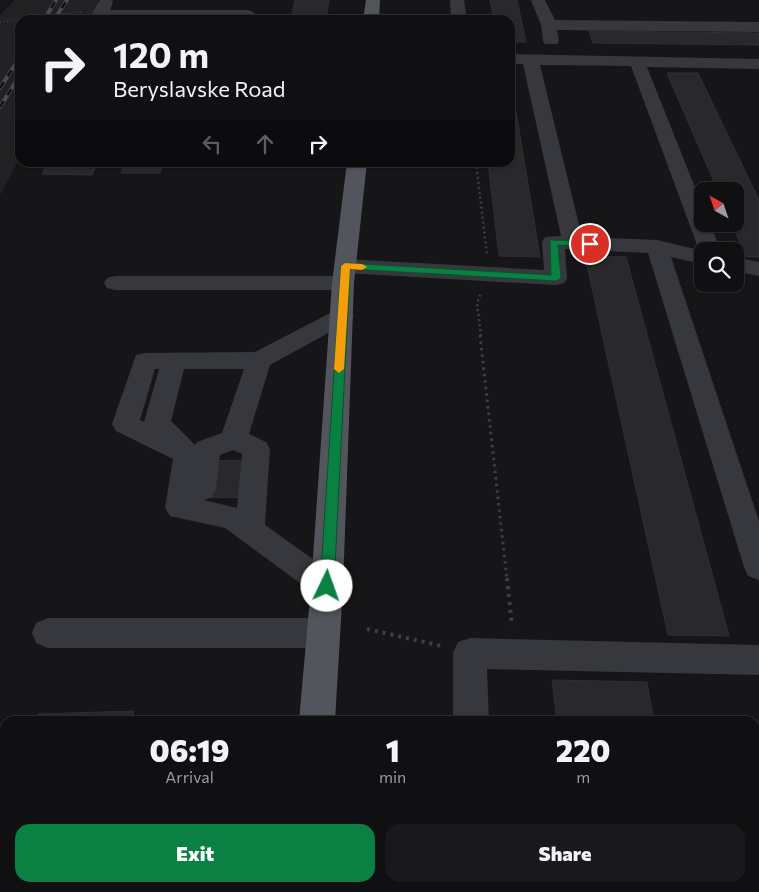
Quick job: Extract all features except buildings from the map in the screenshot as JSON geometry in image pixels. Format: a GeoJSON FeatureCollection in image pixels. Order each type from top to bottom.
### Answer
{"type":"FeatureCollection","features":[{"type":"Feature","properties":{"kind":"main road"},"geometry":{"type":"LineString","coordinates":[[372,15],[373,0]]}},
{"type":"Feature","properties":{"kind":"main road"},"geometry":{"type":"LineString","coordinates":[[317,716],[327,586],[344,274],[356,167]]}},
{"type":"Feature","properties":{"kind":"street"},"geometry":{"type":"LineString","coordinates":[[248,15],[254,0]]}},
{"type":"Feature","properties":{"kind":"street"},"geometry":{"type":"LineString","coordinates":[[457,0],[458,15]]}},
{"type":"Feature","properties":{"kind":"street"},"geometry":{"type":"LineString","coordinates":[[538,0],[549,24],[554,60]]}},
{"type":"Feature","properties":{"kind":"street"},"geometry":{"type":"LineString","coordinates":[[104,5],[100,14],[137,15]]}},
{"type":"Feature","properties":{"kind":"street"},"geometry":{"type":"LineString","coordinates":[[549,24],[759,27]]}},
{"type":"Feature","properties":{"kind":"street"},"geometry":{"type":"LineString","coordinates":[[515,59],[638,61],[754,68]]}},
{"type":"Feature","properties":{"kind":"street"},"geometry":{"type":"LineString","coordinates":[[530,59],[573,243]]}},
{"type":"Feature","properties":{"kind":"street"},"geometry":{"type":"LineString","coordinates":[[638,61],[707,242]]}},
{"type":"Feature","properties":{"kind":"street"},"geometry":{"type":"LineString","coordinates":[[115,283],[344,274],[489,274],[556,278],[553,242],[657,247],[694,255]]}},
{"type":"Feature","properties":{"kind":"street"},"geometry":{"type":"LineString","coordinates":[[657,247],[759,567]]}},
{"type":"Feature","properties":{"kind":"street"},"geometry":{"type":"LineString","coordinates":[[744,266],[759,269]]}},
{"type":"Feature","properties":{"kind":"street"},"geometry":{"type":"LineString","coordinates":[[327,586],[225,518],[180,508],[188,454],[156,423],[174,361],[259,360],[342,316]]}},
{"type":"Feature","properties":{"kind":"street"},"geometry":{"type":"LineString","coordinates":[[225,518],[224,448],[234,439],[259,360]]}},
{"type":"Feature","properties":{"kind":"street"},"geometry":{"type":"LineString","coordinates":[[225,518],[256,449],[234,439]]}},
{"type":"Feature","properties":{"kind":"street"},"geometry":{"type":"LineString","coordinates":[[48,633],[324,633]]}},
{"type":"Feature","properties":{"kind":"street"},"geometry":{"type":"LineString","coordinates":[[471,716],[470,653],[759,660]]}},
{"type":"Feature","properties":{"kind":"path"},"geometry":{"type":"LineString","coordinates":[[43,15],[104,5]]}},
{"type":"Feature","properties":{"kind":"path"},"geometry":{"type":"LineString","coordinates":[[0,22],[15,20]]}},
{"type":"Feature","properties":{"kind":"path"},"geometry":{"type":"LineString","coordinates":[[477,167],[489,274],[477,304],[515,654]]}},
{"type":"Feature","properties":{"kind":"path"},"geometry":{"type":"LineString","coordinates":[[367,629],[470,653]]}},
{"type":"Feature","properties":{"kind":"shaded area"},"geometry":{"type":"Polygon","coordinates":[[[15,0],[102,0],[94,15],[15,15],[15,166],[0,195],[0,15],[15,0]]]}},
{"type":"Feature","properties":{"kind":"railway"},"geometry":{"type":"LineString","coordinates":[[47,15],[56,0]]}},
{"type":"Feature","properties":{"kind":"railway"},"geometry":{"type":"LineString","coordinates":[[57,15],[67,0]]}},
{"type":"Feature","properties":{"kind":"railway"},"geometry":{"type":"LineString","coordinates":[[0,88],[15,65]]}},
{"type":"Feature","properties":{"kind":"railway"},"geometry":{"type":"LineString","coordinates":[[0,107],[15,83]]}},
{"type":"Feature","properties":{"kind":"slow traffic"},"geometry":{"type":"LineString","coordinates":[[339,369],[345,266],[362,267]]}},
{"type":"Feature","properties":{"kind":"route"},"geometry":{"type":"LineString","coordinates":[[327,586],[345,266],[556,278],[553,242],[590,244]]}}]}
